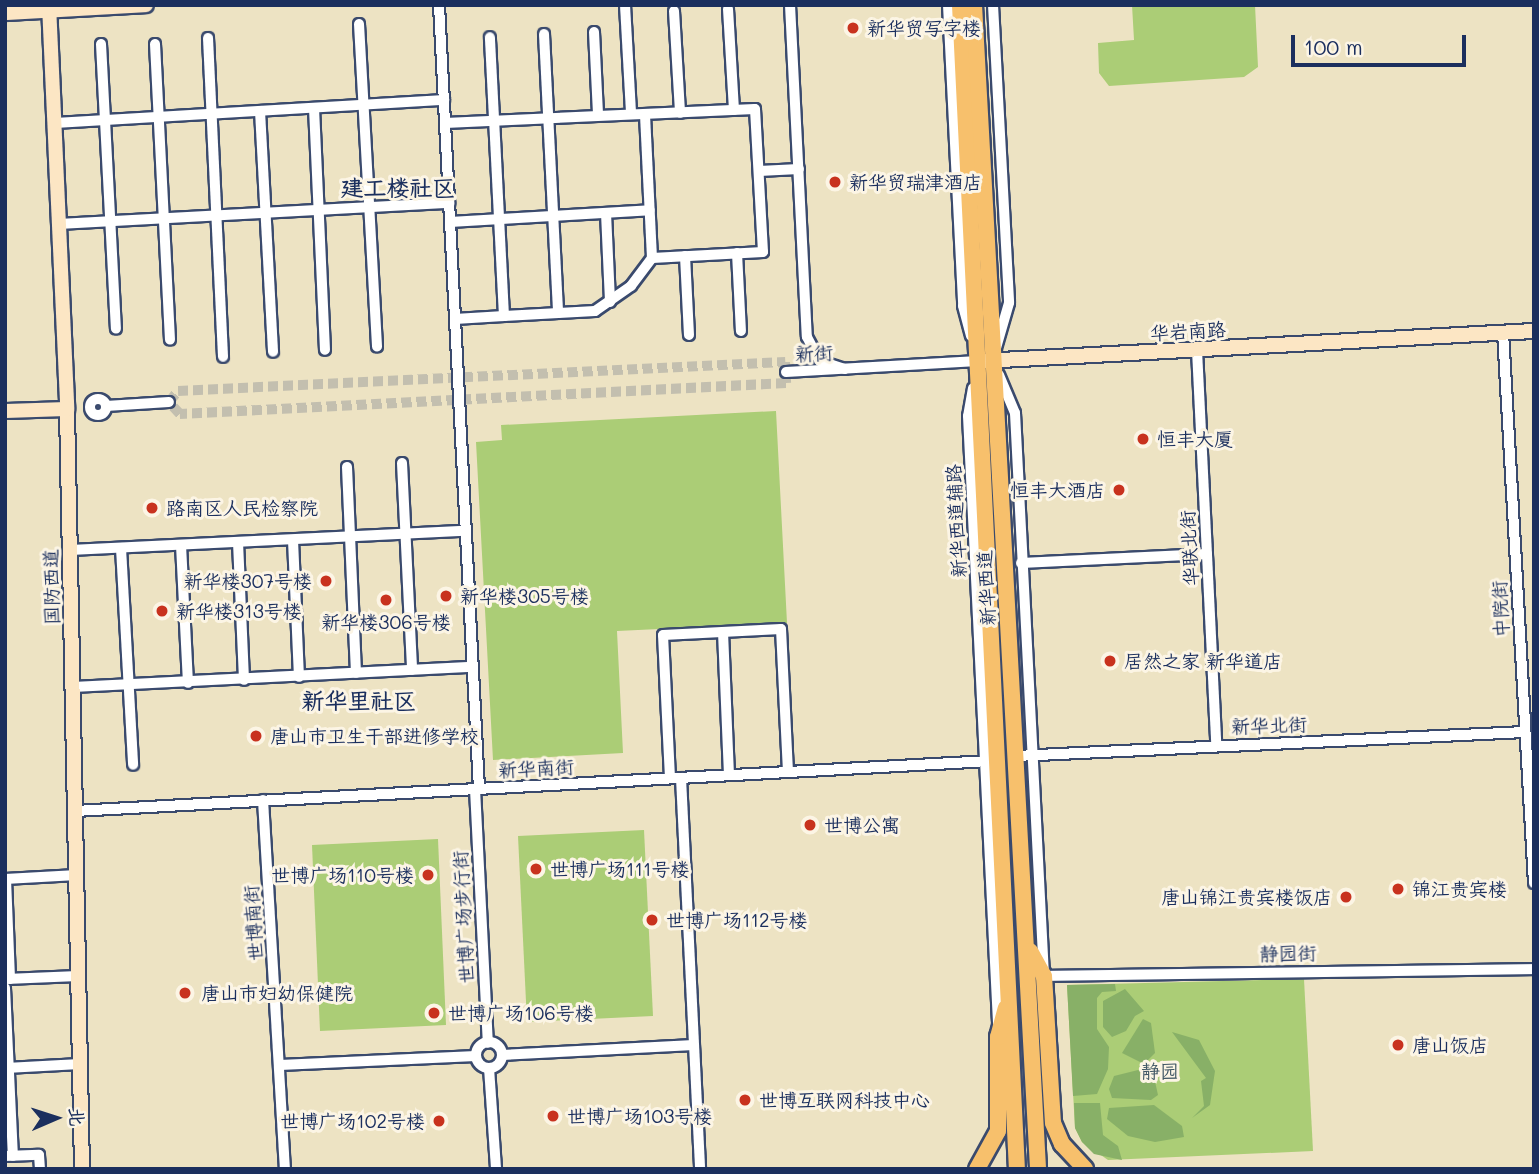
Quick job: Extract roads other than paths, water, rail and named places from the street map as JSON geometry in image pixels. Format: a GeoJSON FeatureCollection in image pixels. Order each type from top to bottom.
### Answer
{"type":"FeatureCollection","features":[{"type":"Feature","properties":{"kind":"main road","name":"新华西道"},"geometry":{"type":"LineString","coordinates":[[960,5],[1016,756],[1038,1169]]}},
{"type":"Feature","properties":{"kind":"main road","name":"新华西道"},"geometry":{"type":"LineString","coordinates":[[975,5],[992,761],[1010,993],[1017,1169]]}},
{"type":"Feature","properties":{"kind":"main road"},"geometry":{"type":"LineString","coordinates":[[1027,947],[1044,975],[1054,1123],[1062,1144],[1085,1169]]}},
{"type":"Feature","properties":{"kind":"main road"},"geometry":{"type":"LineString","coordinates":[[977,1169],[992,1144],[1001,1113],[998,1037],[1010,993]]}},
{"type":"Feature","properties":{"kind":"street"},"geometry":{"type":"LineString","coordinates":[[5,13],[49,8],[146,5]]}},
{"type":"Feature","properties":{"kind":"street","name":"世博广场步行街"},"geometry":{"type":"LineString","coordinates":[[439,5],[466,531],[488,1043]]}},
{"type":"Feature","properties":{"kind":"street"},"geometry":{"type":"LineString","coordinates":[[625,5],[631,111]]}},
{"type":"Feature","properties":{"kind":"street"},"geometry":{"type":"LineString","coordinates":[[790,5],[807,337],[820,361],[845,369]]}},
{"type":"Feature","properties":{"kind":"street"},"geometry":{"type":"LineString","coordinates":[[948,5],[962,306],[985,361],[1014,413],[1044,975]]}},
{"type":"Feature","properties":{"kind":"street"},"geometry":{"type":"LineString","coordinates":[[985,361],[1009,303],[992,5]]}},
{"type":"Feature","properties":{"kind":"street","name":"国防西道"},"geometry":{"type":"LineString","coordinates":[[49,8],[59,224],[79,408],[70,550],[82,1169]]}},
{"type":"Feature","properties":{"kind":"street"},"geometry":{"type":"LineString","coordinates":[[728,9],[734,110]]}},
{"type":"Feature","properties":{"kind":"street"},"geometry":{"type":"LineString","coordinates":[[674,11],[680,113]]}},
{"type":"Feature","properties":{"kind":"street"},"geometry":{"type":"LineString","coordinates":[[359,24],[377,346]]}},
{"type":"Feature","properties":{"kind":"street"},"geometry":{"type":"LineString","coordinates":[[594,32],[598,113]]}},
{"type":"Feature","properties":{"kind":"street"},"geometry":{"type":"LineString","coordinates":[[544,34],[558,313]]}},
{"type":"Feature","properties":{"kind":"street"},"geometry":{"type":"LineString","coordinates":[[490,37],[504,316]]}},
{"type":"Feature","properties":{"kind":"street"},"geometry":{"type":"LineString","coordinates":[[208,38],[223,357]]}},
{"type":"Feature","properties":{"kind":"street"},"geometry":{"type":"LineString","coordinates":[[101,44],[116,329]]}},
{"type":"Feature","properties":{"kind":"street"},"geometry":{"type":"LineString","coordinates":[[155,44],[170,340]]}},
{"type":"Feature","properties":{"kind":"street"},"geometry":{"type":"LineString","coordinates":[[55,123],[444,100]]}},
{"type":"Feature","properties":{"kind":"street"},"geometry":{"type":"LineString","coordinates":[[314,108],[324,350]]}},
{"type":"Feature","properties":{"kind":"street"},"geometry":{"type":"LineString","coordinates":[[445,123],[631,111],[645,115],[755,109],[763,252],[652,258]]}},
{"type":"Feature","properties":{"kind":"street"},"geometry":{"type":"LineString","coordinates":[[260,111],[273,352]]}},
{"type":"Feature","properties":{"kind":"street"},"geometry":{"type":"LineString","coordinates":[[455,318],[595,311],[631,286],[652,258],[645,115]]}},
{"type":"Feature","properties":{"kind":"street"},"geometry":{"type":"LineString","coordinates":[[758,171],[799,169]]}},
{"type":"Feature","properties":{"kind":"street"},"geometry":{"type":"LineString","coordinates":[[59,224],[449,203]]}},
{"type":"Feature","properties":{"kind":"street"},"geometry":{"type":"LineString","coordinates":[[450,222],[650,210]]}},
{"type":"Feature","properties":{"kind":"street"},"geometry":{"type":"LineString","coordinates":[[606,213],[610,302]]}},
{"type":"Feature","properties":{"kind":"street"},"geometry":{"type":"LineString","coordinates":[[737,253],[741,331]]}},
{"type":"Feature","properties":{"kind":"street"},"geometry":{"type":"LineString","coordinates":[[685,256],[689,335]]}},
{"type":"Feature","properties":{"kind":"street","name":"华岩南路"},"geometry":{"type":"LineString","coordinates":[[845,369],[1534,331]]}},
{"type":"Feature","properties":{"kind":"street","name":"中院街"},"geometry":{"type":"LineString","coordinates":[[1503,332],[1524,732],[1531,786],[1534,883]]}},
{"type":"Feature","properties":{"kind":"street","name":"华联北街"},"geometry":{"type":"LineString","coordinates":[[1197,350],[1216,745]]}},
{"type":"Feature","properties":{"kind":"street","name":"新街"},"geometry":{"type":"LineString","coordinates":[[786,372],[845,369]]}},
{"type":"Feature","properties":{"kind":"street"},"geometry":{"type":"LineString","coordinates":[[5,411],[79,408],[99,415],[106,406],[169,402]]}},
{"type":"Feature","properties":{"kind":"street"},"geometry":{"type":"LineString","coordinates":[[402,463],[412,670]]}},
{"type":"Feature","properties":{"kind":"street"},"geometry":{"type":"LineString","coordinates":[[346,467],[356,673]]}},
{"type":"Feature","properties":{"kind":"street"},"geometry":{"type":"LineString","coordinates":[[70,550],[466,531]]}},
{"type":"Feature","properties":{"kind":"street"},"geometry":{"type":"LineString","coordinates":[[293,540],[299,677]]}},
{"type":"Feature","properties":{"kind":"street"},"geometry":{"type":"LineString","coordinates":[[238,542],[244,680]]}},
{"type":"Feature","properties":{"kind":"street"},"geometry":{"type":"LineString","coordinates":[[181,545],[188,683]]}},
{"type":"Feature","properties":{"kind":"street"},"geometry":{"type":"LineString","coordinates":[[121,548],[133,765]]}},
{"type":"Feature","properties":{"kind":"street"},"geometry":{"type":"LineString","coordinates":[[1021,563],[1207,554]]}},
{"type":"Feature","properties":{"kind":"street"},"geometry":{"type":"LineString","coordinates":[[700,1169],[694,1045],[663,635],[781,629],[788,772]]}},
{"type":"Feature","properties":{"kind":"street"},"geometry":{"type":"LineString","coordinates":[[723,632],[730,775]]}},
{"type":"Feature","properties":{"kind":"street"},"geometry":{"type":"LineString","coordinates":[[73,687],[472,667]]}},
{"type":"Feature","properties":{"kind":"street","name":"新华北街"},"geometry":{"type":"LineString","coordinates":[[1016,756],[1524,732]]}},
{"type":"Feature","properties":{"kind":"street"},"geometry":{"type":"LineString","coordinates":[[992,761],[998,1037]]}},
{"type":"Feature","properties":{"kind":"street","name":"新华南街"},"geometry":{"type":"LineString","coordinates":[[75,810],[992,761]]}},
{"type":"Feature","properties":{"kind":"street","name":"世博南街"},"geometry":{"type":"LineString","coordinates":[[263,800],[285,1169]]}},
{"type":"Feature","properties":{"kind":"street"},"geometry":{"type":"LineString","coordinates":[[40,1169],[39,1155],[9,1156],[5,879],[77,875]]}},
{"type":"Feature","properties":{"kind":"street","name":"静园街"},"geometry":{"type":"LineString","coordinates":[[1044,975],[1534,970]]}},
{"type":"Feature","properties":{"kind":"street"},"geometry":{"type":"LineString","coordinates":[[7,982],[78,976]]}},
{"type":"Feature","properties":{"kind":"street"},"geometry":{"type":"LineString","coordinates":[[280,1065],[477,1056],[488,1043],[497,1046],[502,1055]]}},
{"type":"Feature","properties":{"kind":"street"},"geometry":{"type":"LineString","coordinates":[[502,1055],[694,1045]]}},
{"type":"Feature","properties":{"kind":"street"},"geometry":{"type":"LineString","coordinates":[[489,1068],[497,1066],[502,1055]]}},
{"type":"Feature","properties":{"kind":"street"},"geometry":{"type":"LineString","coordinates":[[477,1056],[489,1068],[496,1169]]}},
{"type":"Feature","properties":{"kind":"street"},"geometry":{"type":"LineString","coordinates":[[7,1067],[80,1064]]}},
{"type":"Feature","properties":{"kind":"tunnel"},"geometry":{"type":"LineString","coordinates":[[785,362],[786,383],[180,414],[169,402],[178,391],[785,362]]}},
{"type":"Feature","properties":{"kind":"place","name":"新华贸写字楼"},"geometry":{"type":"Point","coordinates":[853,28]}},
{"type":"Feature","properties":{"kind":"place","name":"新华贸瑞津酒店"},"geometry":{"type":"Point","coordinates":[835,182]}},
{"type":"Feature","properties":{"kind":"place","name":"恒丰大厦"},"geometry":{"type":"Point","coordinates":[1143,439]}},
{"type":"Feature","properties":{"kind":"place","name":"恒丰大酒店"},"geometry":{"type":"Point","coordinates":[1119,490]}},
{"type":"Feature","properties":{"kind":"place","name":"路南区人民检察院"},"geometry":{"type":"Point","coordinates":[152,508]}},
{"type":"Feature","properties":{"kind":"place","name":"新华楼307号楼"},"geometry":{"type":"Point","coordinates":[326,581]}},
{"type":"Feature","properties":{"kind":"place","name":"新华楼305号楼"},"geometry":{"type":"Point","coordinates":[446,596]}},
{"type":"Feature","properties":{"kind":"place","name":"新华楼306号楼"},"geometry":{"type":"Point","coordinates":[386,600]}},
{"type":"Feature","properties":{"kind":"place","name":"新华楼313号楼"},"geometry":{"type":"Point","coordinates":[162,611]}},
{"type":"Feature","properties":{"kind":"place","name":"居然之家 新华道店"},"geometry":{"type":"Point","coordinates":[1110,661]}},
{"type":"Feature","properties":{"kind":"place","name":"唐山市卫生干部进修学校"},"geometry":{"type":"Point","coordinates":[256,736]}},
{"type":"Feature","properties":{"kind":"place","name":"世博公寓"},"geometry":{"type":"Point","coordinates":[810,825]}},
{"type":"Feature","properties":{"kind":"place","name":"世博广场111号楼"},"geometry":{"type":"Point","coordinates":[536,869]}},
{"type":"Feature","properties":{"kind":"place","name":"世博广场110号楼"},"geometry":{"type":"Point","coordinates":[428,875]}},
{"type":"Feature","properties":{"kind":"place","name":"锦江贵宾楼"},"geometry":{"type":"Point","coordinates":[1398,889]}},
{"type":"Feature","properties":{"kind":"place","name":"唐山锦江贵宾楼饭店"},"geometry":{"type":"Point","coordinates":[1346,897]}},
{"type":"Feature","properties":{"kind":"place","name":"世博广场112号楼"},"geometry":{"type":"Point","coordinates":[652,920]}},
{"type":"Feature","properties":{"kind":"place","name":"唐山市妇幼保健院"},"geometry":{"type":"Point","coordinates":[185,993]}},
{"type":"Feature","properties":{"kind":"place","name":"世博广场106号楼"},"geometry":{"type":"Point","coordinates":[434,1013]}},
{"type":"Feature","properties":{"kind":"place","name":"唐山饭店"},"geometry":{"type":"Point","coordinates":[1398,1045]}},
{"type":"Feature","properties":{"kind":"place","name":"世博互联网科技中心"},"geometry":{"type":"Point","coordinates":[745,1100]}},
{"type":"Feature","properties":{"kind":"place","name":"世博广场103号楼"},"geometry":{"type":"Point","coordinates":[553,1116]}},
{"type":"Feature","properties":{"kind":"place","name":"世博广场102号楼"},"geometry":{"type":"Point","coordinates":[439,1121]}},
{"type":"Feature","properties":{"kind":"district","name":"建工楼社区"},"geometry":{"type":"Point","coordinates":[398,187]}},
{"type":"Feature","properties":{"kind":"district","name":"新华里社区"},"geometry":{"type":"Point","coordinates":[359,700]}},
{"type":"Feature","properties":{"kind":"park label","name":"静园"},"geometry":{"type":"Point","coordinates":[1160,1071]}}]}
